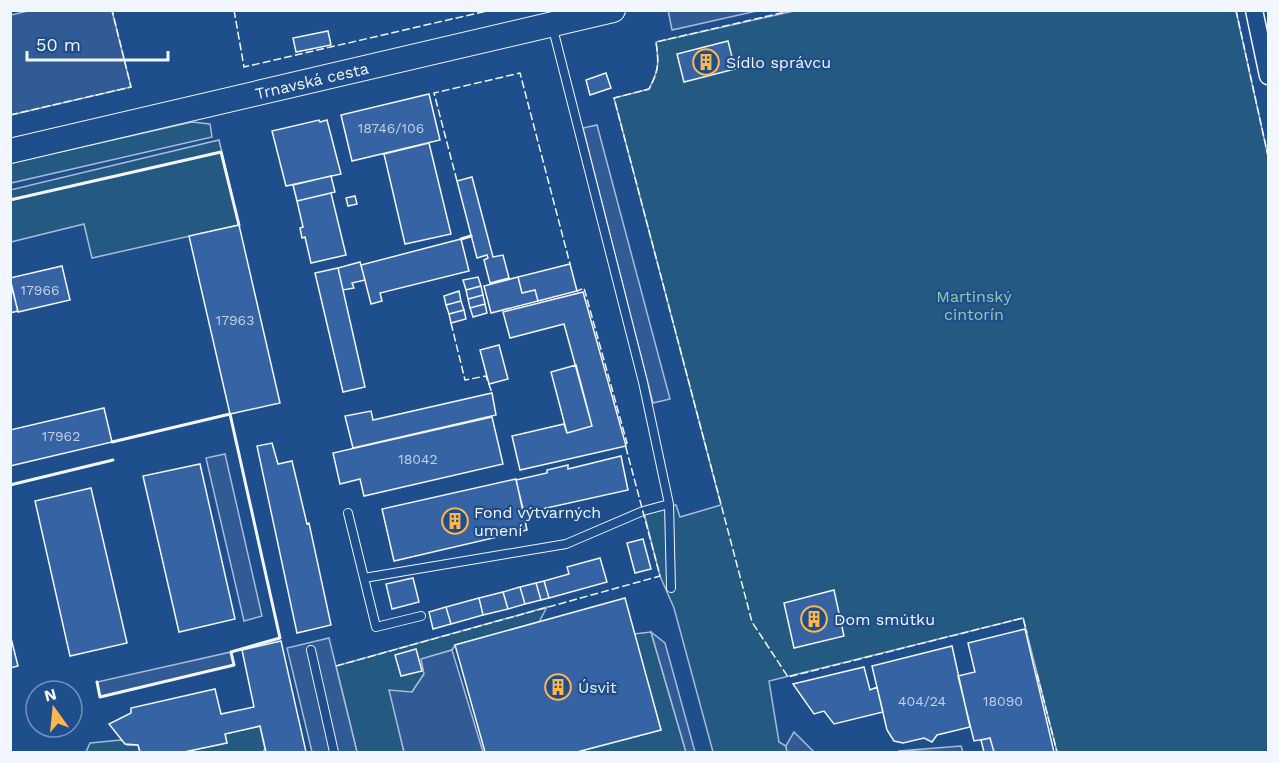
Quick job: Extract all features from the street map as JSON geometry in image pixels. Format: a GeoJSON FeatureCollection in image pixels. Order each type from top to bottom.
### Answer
{"type":"FeatureCollection","features":[{"type":"Feature","properties":{"kind":"main road","name":"Trnavská cesta"},"geometry":{"type":"LineString","coordinates":[[10,151],[613,10]]}},
{"type":"Feature","properties":{"kind":"street"},"geometry":{"type":"LineString","coordinates":[[1254,10],[1269,75]]}},
{"type":"Feature","properties":{"kind":"lane"},"geometry":{"type":"LineString","coordinates":[[552,25],[642,382],[669,504],[671,588]]}},
{"type":"Feature","properties":{"kind":"lane"},"geometry":{"type":"LineString","coordinates":[[364,578],[566,544],[643,511],[669,504]]}},
{"type":"Feature","properties":{"kind":"lane"},"geometry":{"type":"LineString","coordinates":[[348,513],[376,627],[421,616]]}},
{"type":"Feature","properties":{"kind":"lane"},"geometry":{"type":"LineString","coordinates":[[311,650],[334,753]]}},
{"type":"Feature","properties":{"kind":"green space","name":"Martinský cintorín"},"geometry":{"type":"Polygon","coordinates":[[[794,11],[1236,11],[1268,156],[1268,752],[1057,752],[1023,618],[769,681],[779,742],[786,746],[787,752],[713,752],[674,608],[660,576],[644,513],[676,505],[680,517],[721,505],[614,98],[649,89],[657,66],[656,42],[794,11]]]}},
{"type":"Feature","properties":{"kind":"green space"},"geometry":{"type":"Polygon","coordinates":[[[192,122],[210,124],[212,137],[11,183],[11,163],[192,122]]]}},
{"type":"Feature","properties":{"kind":"green space"},"geometry":{"type":"Polygon","coordinates":[[[219,140],[239,225],[92,258],[84,224],[11,242],[10,190],[219,140]]]}},
{"type":"Feature","properties":{"kind":"green space"},"geometry":{"type":"Polygon","coordinates":[[[547,607],[539,622],[455,645],[452,650],[422,659],[424,674],[412,692],[390,691],[404,752],[357,752],[336,666],[547,607]]]}},
{"type":"Feature","properties":{"kind":"green space"},"geometry":{"type":"Polygon","coordinates":[[[651,632],[686,752],[577,752],[661,730],[634,634],[651,632]]]}},
{"type":"Feature","properties":{"kind":"green space"},"geometry":{"type":"Polygon","coordinates":[[[260,726],[265,749],[263,752],[184,752],[227,743],[225,734],[260,726]]]}},
{"type":"Feature","properties":{"kind":"green space"},"geometry":{"type":"Polygon","coordinates":[[[121,740],[127,745],[138,745],[140,752],[86,752],[90,743],[121,740]]]}},
{"type":"Feature","properties":{"kind":"shaded area"},"geometry":{"type":"Polygon","coordinates":[[[32,10],[112,11],[131,87],[11,115],[11,15],[32,10]]]}},
{"type":"Feature","properties":{"kind":"shaded area"},"geometry":{"type":"Polygon","coordinates":[[[668,10],[757,10],[757,11],[672,30],[668,10]]]}},
{"type":"Feature","properties":{"kind":"shaded area"},"geometry":{"type":"Polygon","coordinates":[[[597,125],[670,399],[653,403],[583,128],[597,125]]]}},
{"type":"Feature","properties":{"kind":"shaded area"},"geometry":{"type":"Polygon","coordinates":[[[225,454],[262,616],[244,621],[206,458],[225,454]]]}},
{"type":"Feature","properties":{"kind":"shaded area"},"geometry":{"type":"Polygon","coordinates":[[[651,632],[665,643],[695,752],[686,752],[651,632]]]}},
{"type":"Feature","properties":{"kind":"shaded area"},"geometry":{"type":"Polygon","coordinates":[[[329,638],[357,752],[312,752],[287,648],[329,638]]]}},
{"type":"Feature","properties":{"kind":"shaded area"},"geometry":{"type":"Polygon","coordinates":[[[452,650],[483,752],[404,752],[389,690],[412,692],[424,674],[421,659],[452,650]]]}},
{"type":"Feature","properties":{"kind":"shaded area"},"geometry":{"type":"Polygon","coordinates":[[[231,652],[234,665],[100,697],[97,682],[231,652]]]}},
{"type":"Feature","properties":{"kind":"shaded area"},"geometry":{"type":"Polygon","coordinates":[[[794,732],[814,752],[787,752],[786,746],[794,732]]]}},
{"type":"Feature","properties":{"kind":"shaded area"},"geometry":{"type":"Polygon","coordinates":[[[961,746],[963,752],[898,751],[961,746]]]}},
{"type":"Feature","properties":{"kind":"building"},"geometry":{"type":"Polygon","coordinates":[[[328,31],[331,45],[296,52],[293,38],[328,31]]]}},
{"type":"Feature","properties":{"kind":"building","name":"Sídlo správcu"},"geometry":{"type":"Polygon","coordinates":[[[728,41],[735,69],[684,82],[677,54],[728,41]]]}},
{"type":"Feature","properties":{"kind":"building"},"geometry":{"type":"Polygon","coordinates":[[[606,73],[611,88],[590,95],[586,80],[606,73]]]}},
{"type":"Feature","properties":{"kind":"building"},"geometry":{"type":"Polygon","coordinates":[[[429,94],[440,140],[352,161],[341,115],[429,94]]]}},
{"type":"Feature","properties":{"kind":"building"},"geometry":{"type":"Polygon","coordinates":[[[319,120],[320,122],[327,120],[341,174],[286,186],[272,131],[319,120]]]}},
{"type":"Feature","properties":{"kind":"building"},"geometry":{"type":"Polygon","coordinates":[[[429,143],[451,234],[405,244],[384,154],[429,143]]]}},
{"type":"Feature","properties":{"kind":"building"},"geometry":{"type":"Polygon","coordinates":[[[331,176],[335,192],[297,201],[293,185],[331,176]]]}},
{"type":"Feature","properties":{"kind":"building"},"geometry":{"type":"Polygon","coordinates":[[[472,177],[493,257],[503,255],[509,278],[490,283],[484,260],[488,258],[487,255],[477,258],[457,181],[472,177]]]}},
{"type":"Feature","properties":{"kind":"building"},"geometry":{"type":"Polygon","coordinates":[[[331,193],[346,255],[311,263],[305,237],[302,238],[300,228],[303,227],[297,201],[331,193]]]}},
{"type":"Feature","properties":{"kind":"building"},"geometry":{"type":"Polygon","coordinates":[[[355,196],[357,204],[348,206],[346,198],[355,196]]]}},
{"type":"Feature","properties":{"kind":"building"},"geometry":{"type":"Polygon","coordinates":[[[239,225],[280,403],[230,414],[189,236],[239,225]]]}},
{"type":"Feature","properties":{"kind":"building"},"geometry":{"type":"Polygon","coordinates":[[[461,239],[469,271],[380,293],[382,301],[371,304],[361,265],[461,239]]]}},
{"type":"Feature","properties":{"kind":"building"},"geometry":{"type":"Polygon","coordinates":[[[360,262],[365,280],[352,283],[354,288],[343,290],[338,268],[360,262]]]}},
{"type":"Feature","properties":{"kind":"building"},"geometry":{"type":"Polygon","coordinates":[[[570,264],[577,291],[538,301],[535,290],[522,293],[518,277],[570,264]]]}},
{"type":"Feature","properties":{"kind":"building"},"geometry":{"type":"Polygon","coordinates":[[[62,266],[70,300],[18,312],[10,278],[62,266]]]}},
{"type":"Feature","properties":{"kind":"building"},"geometry":{"type":"Polygon","coordinates":[[[338,268],[365,387],[343,392],[315,273],[338,268]]]}},
{"type":"Feature","properties":{"kind":"building"},"geometry":{"type":"Polygon","coordinates":[[[478,277],[481,286],[466,290],[463,280],[478,277]]]}},
{"type":"Feature","properties":{"kind":"building"},"geometry":{"type":"Polygon","coordinates":[[[518,277],[522,293],[535,290],[538,301],[491,313],[484,286],[518,277]]]}},
{"type":"Feature","properties":{"kind":"building"},"geometry":{"type":"Polygon","coordinates":[[[10,281],[18,311],[10,313],[10,281]]]}},
{"type":"Feature","properties":{"kind":"building"},"geometry":{"type":"Polygon","coordinates":[[[481,286],[483,295],[468,299],[466,290],[481,286]]]}},
{"type":"Feature","properties":{"kind":"building"},"geometry":{"type":"Polygon","coordinates":[[[459,291],[461,301],[446,305],[444,296],[459,291]]]}},
{"type":"Feature","properties":{"kind":"building"},"geometry":{"type":"Polygon","coordinates":[[[583,292],[626,446],[520,470],[512,436],[564,424],[567,433],[592,426],[564,324],[510,338],[503,312],[583,292]]]}},
{"type":"Feature","properties":{"kind":"building"},"geometry":{"type":"Polygon","coordinates":[[[483,295],[485,304],[470,308],[468,299],[483,295]]]}},
{"type":"Feature","properties":{"kind":"building"},"geometry":{"type":"Polygon","coordinates":[[[461,301],[464,310],[449,314],[446,305],[461,301]]]}},
{"type":"Feature","properties":{"kind":"building"},"geometry":{"type":"Polygon","coordinates":[[[485,304],[487,313],[473,317],[470,308],[485,304]]]}},
{"type":"Feature","properties":{"kind":"building"},"geometry":{"type":"Polygon","coordinates":[[[464,310],[466,319],[451,323],[449,314],[464,310]]]}},
{"type":"Feature","properties":{"kind":"building"},"geometry":{"type":"Polygon","coordinates":[[[499,345],[508,379],[489,384],[480,350],[499,345]]]}},
{"type":"Feature","properties":{"kind":"building"},"geometry":{"type":"Polygon","coordinates":[[[576,365],[592,426],[567,433],[551,372],[576,365]]]}},
{"type":"Feature","properties":{"kind":"building"},"geometry":{"type":"Polygon","coordinates":[[[492,393],[496,415],[353,448],[345,416],[371,411],[373,420],[492,393]]]}},
{"type":"Feature","properties":{"kind":"building"},"geometry":{"type":"Polygon","coordinates":[[[104,408],[112,442],[10,466],[10,430],[104,408]]]}},
{"type":"Feature","properties":{"kind":"building"},"geometry":{"type":"Polygon","coordinates":[[[492,417],[503,464],[364,496],[360,479],[340,484],[333,453],[492,417]]]}},
{"type":"Feature","properties":{"kind":"building"},"geometry":{"type":"Polygon","coordinates":[[[272,443],[278,464],[292,461],[307,524],[309,523],[331,625],[297,633],[257,446],[272,443]]]}},
{"type":"Feature","properties":{"kind":"building"},"geometry":{"type":"Polygon","coordinates":[[[621,456],[628,490],[524,513],[516,480],[547,473],[547,470],[568,465],[568,469],[621,456]]]}},
{"type":"Feature","properties":{"kind":"building"},"geometry":{"type":"Polygon","coordinates":[[[200,464],[235,619],[179,632],[143,476],[200,464]]]}},
{"type":"Feature","properties":{"kind":"building","name":"Fond výtvarných umení"},"geometry":{"type":"Polygon","coordinates":[[[516,479],[527,530],[394,561],[382,509],[516,479]]]}},
{"type":"Feature","properties":{"kind":"building"},"geometry":{"type":"Polygon","coordinates":[[[91,488],[127,643],[70,656],[35,501],[91,488]]]}},
{"type":"Feature","properties":{"kind":"building"},"geometry":{"type":"Polygon","coordinates":[[[643,539],[651,569],[635,573],[627,543],[643,539]]]}},
{"type":"Feature","properties":{"kind":"building"},"geometry":{"type":"Polygon","coordinates":[[[600,558],[607,582],[549,598],[544,581],[569,574],[567,567],[600,558]]]}},
{"type":"Feature","properties":{"kind":"building"},"geometry":{"type":"Polygon","coordinates":[[[413,578],[419,602],[392,609],[386,584],[413,578]]]}},
{"type":"Feature","properties":{"kind":"building"},"geometry":{"type":"Polygon","coordinates":[[[544,581],[549,598],[541,600],[536,583],[544,581]]]}},
{"type":"Feature","properties":{"kind":"building"},"geometry":{"type":"Polygon","coordinates":[[[536,583],[541,600],[525,604],[520,587],[536,583]]]}},
{"type":"Feature","properties":{"kind":"building"},"geometry":{"type":"Polygon","coordinates":[[[520,587],[525,604],[508,609],[503,592],[520,587]]]}},
{"type":"Feature","properties":{"kind":"building","name":"Dom smútku"},"geometry":{"type":"Polygon","coordinates":[[[834,590],[844,636],[794,648],[784,603],[834,590]]]}},
{"type":"Feature","properties":{"kind":"building"},"geometry":{"type":"Polygon","coordinates":[[[503,592],[508,609],[483,615],[479,598],[503,592]]]}},
{"type":"Feature","properties":{"kind":"building"},"geometry":{"type":"Polygon","coordinates":[[[479,598],[483,615],[451,624],[446,607],[479,598]]]}},
{"type":"Feature","properties":{"kind":"building","name":"Úsvit"},"geometry":{"type":"Polygon","coordinates":[[[625,598],[661,730],[577,752],[485,752],[455,645],[625,598]]]}},
{"type":"Feature","properties":{"kind":"building"},"geometry":{"type":"Polygon","coordinates":[[[446,607],[451,624],[433,629],[429,612],[446,607]]]}},
{"type":"Feature","properties":{"kind":"building"},"geometry":{"type":"Polygon","coordinates":[[[1025,629],[1054,752],[994,752],[990,738],[974,741],[958,676],[975,672],[968,643],[1025,629]]]}},
{"type":"Feature","properties":{"kind":"building"},"geometry":{"type":"Polygon","coordinates":[[[10,634],[18,666],[10,668],[10,634]]]}},
{"type":"Feature","properties":{"kind":"building"},"geometry":{"type":"Polygon","coordinates":[[[281,641],[306,752],[266,752],[260,726],[225,734],[227,743],[184,752],[140,752],[138,745],[125,744],[109,724],[131,713],[131,708],[215,689],[221,714],[254,707],[242,650],[281,641]]]}},
{"type":"Feature","properties":{"kind":"building"},"geometry":{"type":"Polygon","coordinates":[[[952,646],[970,727],[937,735],[932,742],[924,738],[903,743],[894,741],[887,730],[872,666],[952,646]]]}},
{"type":"Feature","properties":{"kind":"building"},"geometry":{"type":"Polygon","coordinates":[[[416,649],[422,671],[401,676],[395,655],[416,649]]]}},
{"type":"Feature","properties":{"kind":"building"},"geometry":{"type":"Polygon","coordinates":[[[864,667],[870,690],[877,687],[883,712],[834,724],[824,711],[814,714],[793,684],[864,667]]]}},
{"type":"Feature","properties":{"kind":"building"},"geometry":{"type":"Polygon","coordinates":[[[990,738],[994,752],[984,752],[981,740],[990,738]]]}},
{"type":"Feature","properties":{"kind":"fence"},"geometry":{"type":"LineString","coordinates":[[10,115],[131,87],[112,10]]}},
{"type":"Feature","properties":{"kind":"fence"},"geometry":{"type":"LineString","coordinates":[[234,10],[244,67],[491,10]]}},
{"type":"Feature","properties":{"kind":"fence"},"geometry":{"type":"LineString","coordinates":[[794,10],[656,42],[657,66],[649,89],[614,98],[752,622],[788,677],[1023,618],[1027,633]]}},
{"type":"Feature","properties":{"kind":"fence"},"geometry":{"type":"LineString","coordinates":[[1236,10],[1268,156]]}},
{"type":"Feature","properties":{"kind":"fence"},"geometry":{"type":"LineString","coordinates":[[457,181],[434,93],[520,73],[570,264]]}},
{"type":"Feature","properties":{"kind":"fence"},"geometry":{"type":"LineString","coordinates":[[336,666],[660,576],[625,444],[627,443],[584,288],[577,291]]}},
{"type":"Feature","properties":{"kind":"fence"},"geometry":{"type":"LineString","coordinates":[[451,323],[465,380],[486,376],[492,393]]}},
{"type":"Feature","properties":{"kind":"fence"},"geometry":{"type":"LineString","coordinates":[[1037,674],[1057,752]]}},
{"type":"Feature","properties":{"kind":"wall"},"geometry":{"type":"LineString","coordinates":[[10,200],[221,152],[239,225]]}},
{"type":"Feature","properties":{"kind":"wall"},"geometry":{"type":"LineString","coordinates":[[461,239],[471,236]]}},
{"type":"Feature","properties":{"kind":"wall"},"geometry":{"type":"LineString","coordinates":[[97,682],[100,697],[234,665],[231,652],[280,638],[230,414],[112,442]]}},
{"type":"Feature","properties":{"kind":"wall"},"geometry":{"type":"LineString","coordinates":[[10,485],[113,460]]}},
{"type":"Feature","properties":{"kind":"place","name":"Sídlo správcu"},"geometry":{"type":"Point","coordinates":[706,62]}},
{"type":"Feature","properties":{"kind":"place","name":"Fond výtvarných umení"},"geometry":{"type":"Point","coordinates":[455,521]}},
{"type":"Feature","properties":{"kind":"place","name":"Dom smútku"},"geometry":{"type":"Point","coordinates":[814,619]}},
{"type":"Feature","properties":{"kind":"place","name":"Úsvit"},"geometry":{"type":"Point","coordinates":[558,687]}}]}
